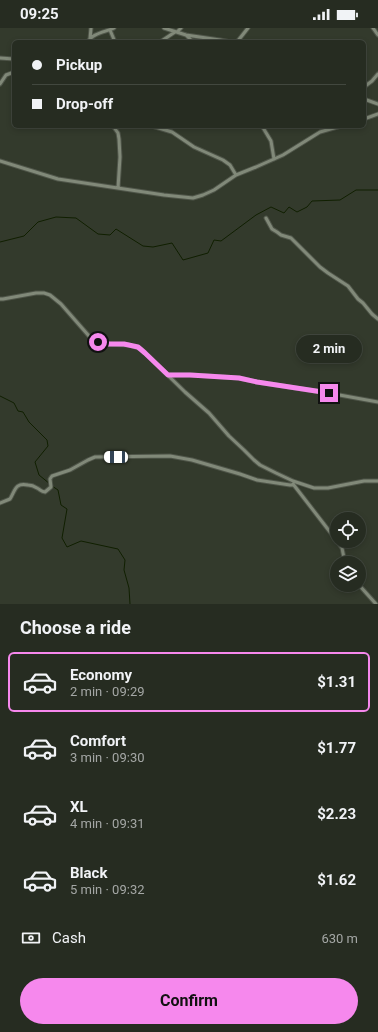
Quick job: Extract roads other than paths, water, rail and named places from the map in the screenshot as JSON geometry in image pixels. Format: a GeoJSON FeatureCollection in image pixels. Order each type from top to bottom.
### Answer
{"type":"FeatureCollection","features":[{"type":"Feature","properties":{"kind":"street"},"geometry":{"type":"LineString","coordinates":[[89,40],[91,28]]}},
{"type":"Feature","properties":{"kind":"street"},"geometry":{"type":"LineString","coordinates":[[164,28],[186,35],[220,40]]}},
{"type":"Feature","properties":{"kind":"street"},"geometry":{"type":"LineString","coordinates":[[163,40],[181,28]]}},
{"type":"Feature","properties":{"kind":"street"},"geometry":{"type":"LineString","coordinates":[[239,40],[248,28]]}},
{"type":"Feature","properties":{"kind":"street"},"geometry":{"type":"LineString","coordinates":[[373,28],[378,35]]}},
{"type":"Feature","properties":{"kind":"street"},"geometry":{"type":"LineString","coordinates":[[89,40],[96,35],[112,29],[115,40]]}},
{"type":"Feature","properties":{"kind":"street"},"geometry":{"type":"LineString","coordinates":[[186,35],[191,40]]}},
{"type":"Feature","properties":{"kind":"street"},"geometry":{"type":"LineString","coordinates":[[0,58],[12,59]]}},
{"type":"Feature","properties":{"kind":"street"},"geometry":{"type":"LineString","coordinates":[[0,84],[6,75],[12,73]]}},
{"type":"Feature","properties":{"kind":"street"},"geometry":{"type":"LineString","coordinates":[[366,86],[378,74]]}},
{"type":"Feature","properties":{"kind":"street"},"geometry":{"type":"LineString","coordinates":[[366,100],[378,104]]}},
{"type":"Feature","properties":{"kind":"street"},"geometry":{"type":"LineString","coordinates":[[366,118],[378,114]]}},
{"type":"Feature","properties":{"kind":"street"},"geometry":{"type":"LineString","coordinates":[[114,128],[118,135],[120,157],[118,188]]}},
{"type":"Feature","properties":{"kind":"street"},"geometry":{"type":"LineString","coordinates":[[159,128],[172,132],[194,148],[224,160],[230,165],[236,175]]}},
{"type":"Feature","properties":{"kind":"street"},"geometry":{"type":"LineString","coordinates":[[263,128],[271,141],[274,159]]}},
{"type":"Feature","properties":{"kind":"street"},"geometry":{"type":"LineString","coordinates":[[0,161],[58,179],[193,198],[214,190],[236,175],[283,155],[320,132],[333,128]]}},
{"type":"Feature","properties":{"kind":"street"},"geometry":{"type":"LineString","coordinates":[[266,218],[272,229],[281,235],[291,238],[324,271],[348,286],[358,299],[378,319]]}},
{"type":"Feature","properties":{"kind":"street"},"geometry":{"type":"LineString","coordinates":[[0,299],[36,293],[50,295],[61,304],[83,330],[94,340],[104,344],[124,344],[138,347],[209,413],[229,436],[256,462],[276,473],[314,488],[335,487],[378,481]]}},
{"type":"Feature","properties":{"kind":"street"},"geometry":{"type":"LineString","coordinates":[[168,375],[239,378],[378,402]]}},
{"type":"Feature","properties":{"kind":"street"},"geometry":{"type":"LineString","coordinates":[[0,503],[10,499],[15,489],[19,485],[23,484],[32,486],[38,488],[42,492],[45,492],[51,487],[50,478],[52,476],[72,469],[88,460],[104,457],[176,456],[214,466],[257,480],[290,485],[294,484]]}},
{"type":"Feature","properties":{"kind":"street"},"geometry":{"type":"LineString","coordinates":[[288,478],[330,532]]}},
{"type":"Feature","properties":{"kind":"street"},"geometry":{"type":"LineString","coordinates":[[365,592],[376,604]]}},
{"type":"Feature","properties":{"kind":"waterway"},"geometry":{"type":"LineString","coordinates":[[0,242],[24,236],[38,222],[56,217],[76,218],[98,234],[110,235],[116,229],[143,246],[153,247],[172,243],[183,260],[208,253],[214,240],[221,241],[256,215],[271,207],[284,213],[289,207],[297,212],[307,207],[312,201],[340,200],[356,190],[378,190]]}},
{"type":"Feature","properties":{"kind":"waterway"},"geometry":{"type":"LineString","coordinates":[[0,396],[14,403],[18,411],[23,412],[29,422],[47,440],[48,446],[35,462],[39,475],[50,484]]}},
{"type":"Feature","properties":{"kind":"waterway"},"geometry":{"type":"LineString","coordinates":[[52,486],[58,490],[61,505],[67,509],[62,538],[67,547],[81,541],[118,549],[125,560],[124,570],[129,588],[130,604]]}}]}
